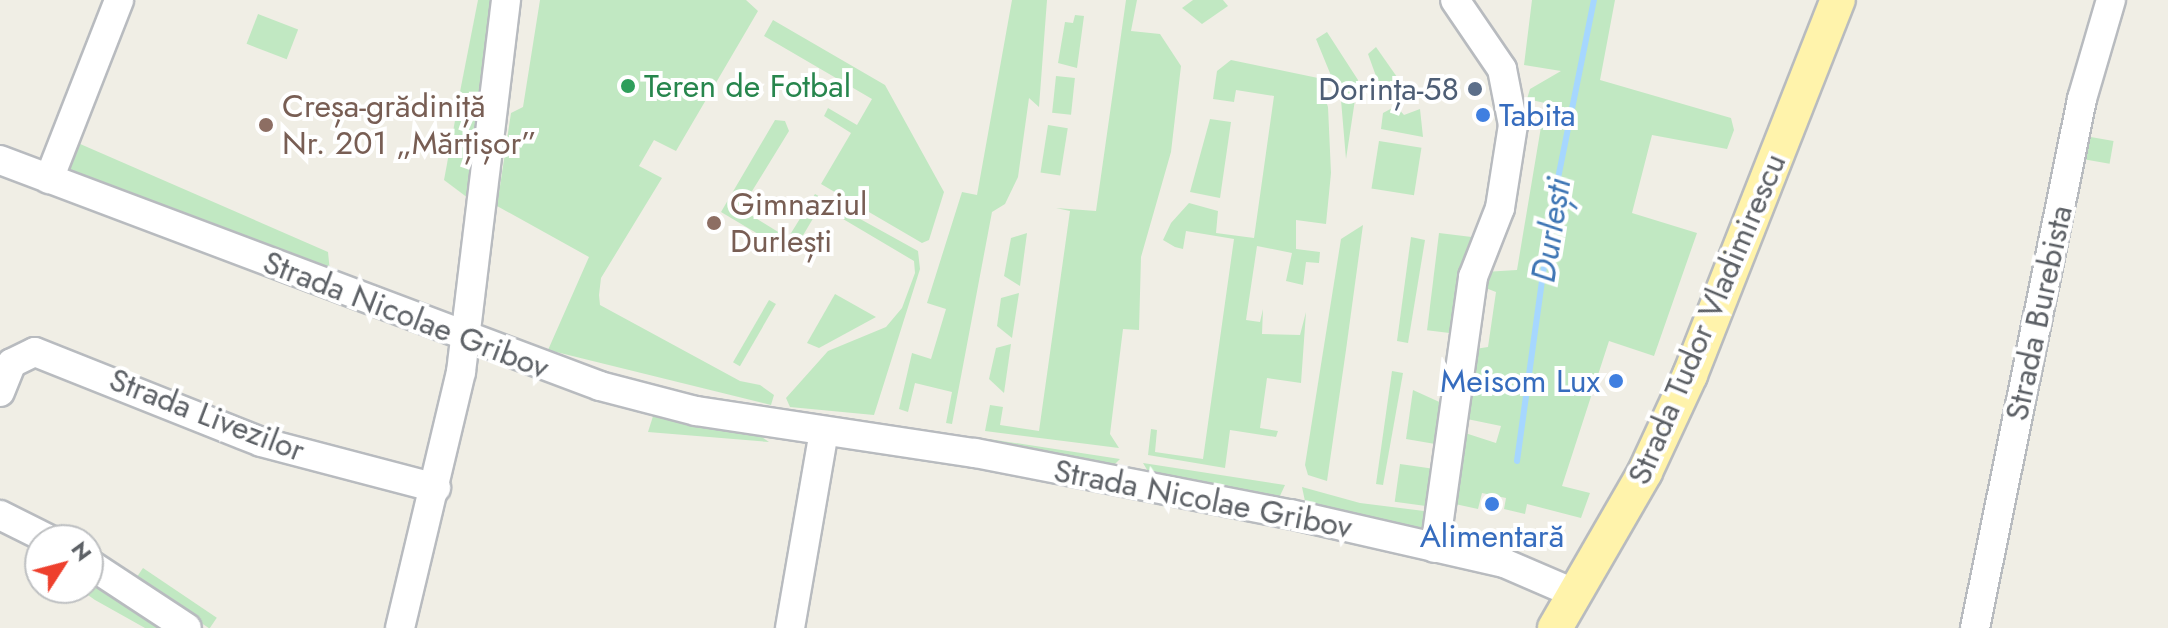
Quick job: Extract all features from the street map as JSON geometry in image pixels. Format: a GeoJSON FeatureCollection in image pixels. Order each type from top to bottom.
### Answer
{"type":"FeatureCollection","features":[{"type":"Feature","properties":{"kind":"main road","name":"Strada Tudor Vladimirescu"},"geometry":{"type":"LineString","coordinates":[[1555,628],[1645,472],[1690,375],[1838,0]]}},
{"type":"Feature","properties":{"kind":"street"},"geometry":{"type":"LineString","coordinates":[[49,179],[119,0]]}},
{"type":"Feature","properties":{"kind":"street"},"geometry":{"type":"LineString","coordinates":[[400,628],[436,488],[464,339],[506,0]]}},
{"type":"Feature","properties":{"kind":"street"},"geometry":{"type":"LineString","coordinates":[[1435,548],[1473,277],[1500,208],[1513,125],[1502,69],[1455,0]]}},
{"type":"Feature","properties":{"kind":"street","name":"Strada Burebista"},"geometry":{"type":"LineString","coordinates":[[1975,628],[2072,143],[2111,0]]}},
{"type":"Feature","properties":{"kind":"street","name":"Strada Nicolae Gribov"},"geometry":{"type":"LineString","coordinates":[[0,160],[464,339],[696,411],[975,453],[1435,548],[1546,576],[1576,594]]}},
{"type":"Feature","properties":{"kind":"street","name":"Strada Livezilor"},"geometry":{"type":"LineString","coordinates":[[0,392],[12,363],[35,352],[261,442],[436,488]]}},
{"type":"Feature","properties":{"kind":"street"},"geometry":{"type":"LineString","coordinates":[[790,628],[824,432]]}},
{"type":"Feature","properties":{"kind":"street"},"geometry":{"type":"LineString","coordinates":[[0,515],[24,527]]}},
{"type":"Feature","properties":{"kind":"street"},"geometry":{"type":"LineString","coordinates":[[104,574],[187,628]]}},
{"type":"Feature","properties":{"kind":"green space"},"geometry":{"type":"Polygon","coordinates":[[[478,0],[496,0],[480,108],[458,102],[478,0]]]}},
{"type":"Feature","properties":{"kind":"green space"},"geometry":{"type":"Polygon","coordinates":[[[540,0],[746,0],[758,11],[676,151],[654,140],[639,166],[662,178],[601,278],[599,295],[600,305],[740,381],[760,385],[774,395],[771,405],[548,350],[589,257],[497,206],[511,113],[523,107],[540,0]]]}},
{"type":"Feature","properties":{"kind":"green space"},"geometry":{"type":"Polygon","coordinates":[[[1012,0],[1047,0],[1039,107],[1029,98],[1018,177],[1005,204],[992,212],[952,424],[946,423],[952,392],[915,383],[908,412],[899,409],[912,353],[931,359],[946,309],[927,303],[962,192],[977,195],[1012,0]]]}},
{"type":"Feature","properties":{"kind":"green space"},"geometry":{"type":"Polygon","coordinates":[[[1126,0],[1137,0],[1131,31],[1160,34],[1181,66],[1171,152],[1141,257],[1139,330],[1123,329],[1110,434],[1119,448],[985,431],[990,405],[1003,407],[1000,425],[1039,431],[1070,211],[1056,208],[1096,211],[1126,0]]]}},
{"type":"Feature","properties":{"kind":"green space"},"geometry":{"type":"Polygon","coordinates":[[[1193,0],[1223,0],[1228,6],[1202,24],[1182,8],[1193,0]]]}},
{"type":"Feature","properties":{"kind":"green space"},"geometry":{"type":"Polygon","coordinates":[[[1532,0],[1615,0],[1600,80],[1731,118],[1734,130],[1727,149],[1652,135],[1632,213],[1697,233],[1654,356],[1609,341],[1562,486],[1590,493],[1581,518],[1527,504],[1525,514],[1504,509],[1506,498],[1482,493],[1478,509],[1455,504],[1462,432],[1496,443],[1501,426],[1467,419],[1475,349],[1488,347],[1496,292],[1483,287],[1484,272],[1517,270],[1545,103],[1527,99],[1530,89],[1561,71],[1524,65],[1532,0]]]}},
{"type":"Feature","properties":{"kind":"green space"},"geometry":{"type":"Polygon","coordinates":[[[258,14],[298,29],[287,59],[247,44],[258,14]]]}},
{"type":"Feature","properties":{"kind":"green space"},"geometry":{"type":"Polygon","coordinates":[[[1075,15],[1084,16],[1077,68],[1058,63],[1065,22],[1073,23],[1075,15]]]}},
{"type":"Feature","properties":{"kind":"green space"},"geometry":{"type":"Polygon","coordinates":[[[773,20],[885,85],[944,192],[929,240],[922,243],[821,184],[851,133],[824,116],[828,108],[857,125],[872,99],[764,36],[773,20]]]}},
{"type":"Feature","properties":{"kind":"green space"},"geometry":{"type":"Polygon","coordinates":[[[1327,32],[1358,80],[1346,159],[1341,100],[1316,39],[1327,32]]]}},
{"type":"Feature","properties":{"kind":"green space"},"geometry":{"type":"Polygon","coordinates":[[[1376,47],[1404,87],[1385,101],[1368,54],[1376,47]]]}},
{"type":"Feature","properties":{"kind":"green space"},"geometry":{"type":"Polygon","coordinates":[[[1231,60],[1318,78],[1328,107],[1331,173],[1326,224],[1296,220],[1296,249],[1320,252],[1319,263],[1306,262],[1303,285],[1286,281],[1292,253],[1257,246],[1246,320],[1260,322],[1263,309],[1262,334],[1300,335],[1306,312],[1301,383],[1267,378],[1260,428],[1278,431],[1276,437],[1230,430],[1225,468],[1148,455],[1151,429],[1157,430],[1155,452],[1203,459],[1234,239],[1186,231],[1183,249],[1175,247],[1163,240],[1171,223],[1189,203],[1218,211],[1216,233],[1254,238],[1274,96],[1236,90],[1234,102],[1213,99],[1217,71],[1231,60]]]}},
{"type":"Feature","properties":{"kind":"green space"},"geometry":{"type":"Polygon","coordinates":[[[1056,76],[1075,78],[1071,115],[1052,113],[1056,76]]]}},
{"type":"Feature","properties":{"kind":"green space"},"geometry":{"type":"Polygon","coordinates":[[[1396,106],[1404,115],[1420,109],[1423,137],[1381,129],[1383,113],[1396,106]]]}},
{"type":"Feature","properties":{"kind":"green space"},"geometry":{"type":"Polygon","coordinates":[[[457,110],[481,118],[476,204],[444,180],[457,110]]]}},
{"type":"Feature","properties":{"kind":"green space"},"geometry":{"type":"Polygon","coordinates":[[[1210,119],[1231,122],[1220,198],[1190,192],[1210,119]]]}},
{"type":"Feature","properties":{"kind":"green space"},"geometry":{"type":"Polygon","coordinates":[[[775,120],[785,121],[789,131],[741,209],[788,238],[809,204],[818,210],[792,254],[721,212],[775,120]]]}},
{"type":"Feature","properties":{"kind":"green space"},"geometry":{"type":"Polygon","coordinates":[[[1048,125],[1068,128],[1060,176],[1040,172],[1048,125]]]}},
{"type":"Feature","properties":{"kind":"green space"},"geometry":{"type":"Polygon","coordinates":[[[2085,136],[2114,141],[2110,164],[2081,159],[2085,136]]]}},
{"type":"Feature","properties":{"kind":"green space"},"geometry":{"type":"Polygon","coordinates":[[[71,140],[328,252],[330,272],[68,171],[71,140]]]}},
{"type":"Feature","properties":{"kind":"green space"},"geometry":{"type":"Polygon","coordinates":[[[1379,141],[1421,148],[1414,195],[1371,188],[1379,141]]]}},
{"type":"Feature","properties":{"kind":"green space"},"geometry":{"type":"Polygon","coordinates":[[[815,194],[918,251],[920,269],[874,415],[790,407],[786,398],[828,351],[886,327],[902,308],[915,273],[914,261],[811,200],[815,194]]]}},
{"type":"Feature","properties":{"kind":"green space"},"geometry":{"type":"Polygon","coordinates":[[[1363,225],[1327,481],[1308,475],[1305,465],[1341,239],[1363,225]]]}},
{"type":"Feature","properties":{"kind":"green space"},"geometry":{"type":"Polygon","coordinates":[[[1027,233],[1020,286],[1004,276],[1011,238],[1027,233]]]}},
{"type":"Feature","properties":{"kind":"green space"},"geometry":{"type":"Polygon","coordinates":[[[1439,233],[1472,237],[1460,334],[1427,330],[1439,233]]]}},
{"type":"Feature","properties":{"kind":"green space"},"geometry":{"type":"Polygon","coordinates":[[[1411,237],[1425,240],[1408,343],[1397,341],[1411,237]]]}},
{"type":"Feature","properties":{"kind":"green space"},"geometry":{"type":"Polygon","coordinates":[[[1019,293],[1012,338],[997,326],[1001,298],[1019,293]]]}},
{"type":"Feature","properties":{"kind":"green space"},"geometry":{"type":"Polygon","coordinates":[[[835,294],[876,317],[819,348],[807,343],[835,294]]]}},
{"type":"Feature","properties":{"kind":"green space"},"geometry":{"type":"Polygon","coordinates":[[[769,300],[776,304],[740,366],[733,362],[769,300]]]}},
{"type":"Feature","properties":{"kind":"green space"},"geometry":{"type":"Polygon","coordinates":[[[1011,344],[1004,393],[989,379],[996,348],[1011,344]]]}},
{"type":"Feature","properties":{"kind":"green space"},"geometry":{"type":"Polygon","coordinates":[[[1392,371],[1403,373],[1383,485],[1376,484],[1392,371]]]}},
{"type":"Feature","properties":{"kind":"green space"},"geometry":{"type":"Polygon","coordinates":[[[1413,390],[1446,405],[1441,445],[1406,439],[1413,390]]]}},
{"type":"Feature","properties":{"kind":"green space"},"geometry":{"type":"Polygon","coordinates":[[[654,413],[756,433],[769,442],[648,432],[654,413]]]}},
{"type":"Feature","properties":{"kind":"green space"},"geometry":{"type":"Polygon","coordinates":[[[989,439],[1120,459],[1109,470],[998,449],[989,439]]]}},
{"type":"Feature","properties":{"kind":"green space"},"geometry":{"type":"Polygon","coordinates":[[[1143,463],[1285,485],[1279,498],[1168,481],[1168,475],[1153,472],[1152,478],[1143,463]]]}},
{"type":"Feature","properties":{"kind":"green space"},"geometry":{"type":"Polygon","coordinates":[[[1400,464],[1437,469],[1431,507],[1395,502],[1400,464]]]}},
{"type":"Feature","properties":{"kind":"green space"},"geometry":{"type":"Polygon","coordinates":[[[1302,487],[1360,503],[1432,512],[1425,530],[1394,526],[1306,506],[1302,487]]]}},
{"type":"Feature","properties":{"kind":"green space"},"geometry":{"type":"Polygon","coordinates":[[[143,568],[217,618],[209,628],[136,579],[143,568]]]}},
{"type":"Feature","properties":{"kind":"green space"},"geometry":{"type":"Polygon","coordinates":[[[104,587],[169,628],[145,628],[102,604],[104,587]]]}},
{"type":"Feature","properties":{"kind":"waterway","name":"Durlești"},"geometry":{"type":"LineString","coordinates":[[1517,461],[1552,208],[1594,0]]}},
{"type":"Feature","properties":{"kind":"place","name":"Teren de Fotbal"},"geometry":{"type":"Point","coordinates":[628,86]}},
{"type":"Feature","properties":{"kind":"place","name":"Dorința-58"},"geometry":{"type":"Point","coordinates":[1475,89]}},
{"type":"Feature","properties":{"kind":"place","name":"Tabita"},"geometry":{"type":"Point","coordinates":[1483,115]}},
{"type":"Feature","properties":{"kind":"place","name":"Creșa-grădiniță Nr. 201 „Mărțișor”"},"geometry":{"type":"Point","coordinates":[266,125]}},
{"type":"Feature","properties":{"kind":"place","name":"Gimnaziul Durlești"},"geometry":{"type":"Point","coordinates":[714,223]}},
{"type":"Feature","properties":{"kind":"place","name":"Meisom Lux"},"geometry":{"type":"Point","coordinates":[1616,381]}},
{"type":"Feature","properties":{"kind":"place","name":"Alimentară"},"geometry":{"type":"Point","coordinates":[1492,504]}}]}
